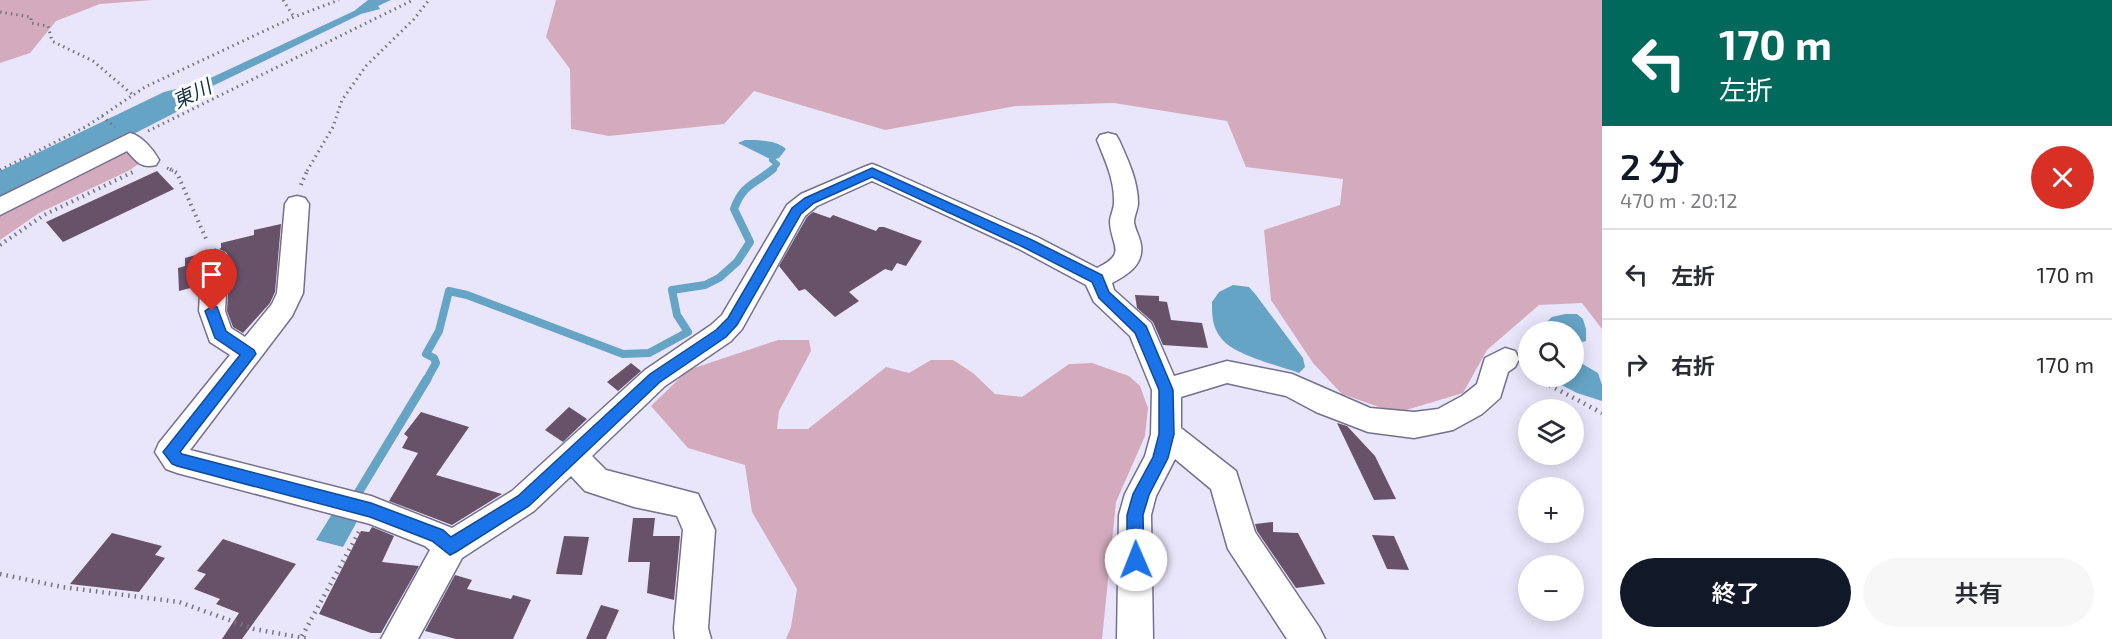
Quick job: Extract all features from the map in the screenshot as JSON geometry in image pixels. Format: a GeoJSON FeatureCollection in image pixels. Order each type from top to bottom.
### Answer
{"type":"FeatureCollection","features":[{"type":"Feature","properties":{"kind":"street"},"geometry":{"type":"LineString","coordinates":[[0,207],[130,140],[148,160]]}},
{"type":"Feature","properties":{"kind":"street"},"geometry":{"type":"LineString","coordinates":[[1097,279],[1117,269],[1127,259],[1129,246],[1122,221],[1126,204],[1123,176],[1108,140]]}},
{"type":"Feature","properties":{"kind":"street"},"geometry":{"type":"LineString","coordinates":[[399,639],[450,547],[523,501],[655,378],[721,333],[732,322],[796,211],[809,201],[872,172],[1028,243],[1097,279],[1103,295],[1141,330],[1166,390],[1166,434],[1160,458],[1141,494],[1135,515],[1135,639]]}},
{"type":"Feature","properties":{"kind":"street"},"geometry":{"type":"LineString","coordinates":[[297,204],[290,294],[283,309],[170,452],[177,460],[371,510],[438,535],[450,547]]}},
{"type":"Feature","properties":{"kind":"street"},"geometry":{"type":"LineString","coordinates":[[215,259],[212,311],[220,334],[249,354]]}},
{"type":"Feature","properties":{"kind":"street"},"geometry":{"type":"LineString","coordinates":[[1166,390],[1227,372],[1292,386],[1368,420],[1414,425],[1443,421],[1472,405],[1490,390],[1495,366],[1505,359]]}},
{"type":"Feature","properties":{"kind":"street"},"geometry":{"type":"LineString","coordinates":[[1166,434],[1225,481],[1240,538],[1307,639]]}},
{"type":"Feature","properties":{"kind":"street"},"geometry":{"type":"LineString","coordinates":[[572,456],[596,481],[634,493],[687,504],[699,530],[691,628],[693,639]]}},
{"type":"Feature","properties":{"kind":"path"},"geometry":{"type":"LineString","coordinates":[[283,0],[294,17]]}},
{"type":"Feature","properties":{"kind":"path"},"geometry":{"type":"LineString","coordinates":[[0,170],[102,116],[145,87],[294,17],[339,0]]}},
{"type":"Feature","properties":{"kind":"path"},"geometry":{"type":"LineString","coordinates":[[130,140],[413,0]]}},
{"type":"Feature","properties":{"kind":"path"},"geometry":{"type":"LineString","coordinates":[[297,204],[302,179],[333,127],[342,100],[366,66],[414,19],[429,0]]}},
{"type":"Feature","properties":{"kind":"path"},"geometry":{"type":"LineString","coordinates":[[0,12],[31,17],[31,22],[48,26],[52,41],[93,61],[133,95]]}},
{"type":"Feature","properties":{"kind":"path"},"geometry":{"type":"LineString","coordinates":[[102,116],[111,124]]}},
{"type":"Feature","properties":{"kind":"path"},"geometry":{"type":"LineString","coordinates":[[0,245],[20,234],[44,215],[136,171],[148,160],[177,173],[215,259]]}},
{"type":"Feature","properties":{"kind":"path"},"geometry":{"type":"LineString","coordinates":[[1553,387],[1602,413]]}},
{"type":"Feature","properties":{"kind":"path"},"geometry":{"type":"LineString","coordinates":[[302,636],[371,510]]}},
{"type":"Feature","properties":{"kind":"path"},"geometry":{"type":"LineString","coordinates":[[0,574],[62,587],[179,602],[254,629],[309,639]]}},
{"type":"Feature","properties":{"kind":"shaded area"},"geometry":{"type":"Polygon","coordinates":[[[0,0],[153,0],[100,4],[56,21],[30,53],[0,63],[0,0]]]}},
{"type":"Feature","properties":{"kind":"shaded area"},"geometry":{"type":"Polygon","coordinates":[[[556,0],[1602,0],[1602,329],[1582,303],[1539,305],[1487,350],[1463,393],[1396,413],[1342,394],[1313,363],[1271,300],[1264,230],[1340,205],[1343,179],[1246,167],[1227,121],[1114,103],[1016,106],[885,130],[754,91],[724,124],[609,136],[571,129],[570,69],[546,37],[556,0]]]}},
{"type":"Feature","properties":{"kind":"shaded area"},"geometry":{"type":"Polygon","coordinates":[[[124,149],[141,162],[130,170],[39,213],[0,240],[0,213],[124,149]]]}},
{"type":"Feature","properties":{"kind":"shaded area"},"geometry":{"type":"Polygon","coordinates":[[[778,340],[809,340],[811,351],[779,411],[777,429],[808,429],[886,367],[909,373],[931,360],[953,360],[973,373],[995,394],[1022,397],[1069,364],[1092,363],[1129,376],[1140,386],[1148,408],[1145,436],[1116,502],[1102,639],[786,639],[791,627],[797,589],[752,512],[745,465],[688,448],[651,406],[688,370],[778,340]]]}},
{"type":"Feature","properties":{"kind":"water"},"geometry":{"type":"Polygon","coordinates":[[[368,0],[391,0],[378,6],[380,9],[361,14],[127,129],[118,123],[185,87],[187,89],[354,11],[368,0]]]}},
{"type":"Feature","properties":{"kind":"water"},"geometry":{"type":"Polygon","coordinates":[[[109,126],[118,134],[9,186],[10,190],[0,193],[0,180],[109,126]]]}},
{"type":"Feature","properties":{"kind":"water"},"geometry":{"type":"Polygon","coordinates":[[[745,140],[772,142],[786,149],[779,158],[772,160],[738,143],[745,140]]]}},
{"type":"Feature","properties":{"kind":"water"},"geometry":{"type":"Polygon","coordinates":[[[1233,285],[1249,287],[1256,295],[1303,358],[1305,367],[1299,373],[1246,355],[1227,344],[1218,334],[1212,316],[1212,302],[1219,292],[1233,285]]]}},
{"type":"Feature","properties":{"kind":"water"},"geometry":{"type":"Polygon","coordinates":[[[1577,314],[1584,321],[1548,321],[1552,317],[1577,314]]]}},
{"type":"Feature","properties":{"kind":"water"},"geometry":{"type":"Polygon","coordinates":[[[1584,322],[1586,329],[1586,341],[1584,342],[1584,322]]]}},
{"type":"Feature","properties":{"kind":"water"},"geometry":{"type":"Polygon","coordinates":[[[1584,365],[1598,373],[1602,385],[1602,401],[1565,387],[1584,387],[1584,365]]]}},
{"type":"Feature","properties":{"kind":"water"},"geometry":{"type":"Polygon","coordinates":[[[335,509],[360,516],[343,547],[316,540],[335,509]]]}},
{"type":"Feature","properties":{"kind":"building"},"geometry":{"type":"Polygon","coordinates":[[[157,171],[174,189],[63,242],[46,222],[157,171]]]}},
{"type":"Feature","properties":{"kind":"building"},"geometry":{"type":"Polygon","coordinates":[[[813,212],[830,218],[833,215],[876,231],[879,227],[884,227],[922,241],[906,266],[897,263],[892,271],[885,269],[849,292],[859,301],[835,317],[805,289],[799,291],[779,266],[807,217],[813,212]]]}},
{"type":"Feature","properties":{"kind":"building"},"geometry":{"type":"Polygon","coordinates":[[[281,224],[275,292],[270,303],[243,333],[233,327],[227,311],[230,259],[226,252],[219,249],[221,243],[254,235],[254,230],[281,224]]]}},
{"type":"Feature","properties":{"kind":"building"},"geometry":{"type":"Polygon","coordinates":[[[203,253],[200,259],[198,286],[179,291],[178,268],[185,266],[185,258],[203,253]]]}},
{"type":"Feature","properties":{"kind":"building"},"geometry":{"type":"Polygon","coordinates":[[[1135,295],[1159,296],[1159,301],[1167,302],[1171,320],[1202,323],[1208,348],[1163,345],[1153,322],[1137,308],[1135,295]]]}},
{"type":"Feature","properties":{"kind":"building"},"geometry":{"type":"Polygon","coordinates":[[[631,363],[641,371],[618,391],[607,382],[631,363]]]}},
{"type":"Feature","properties":{"kind":"building"},"geometry":{"type":"Polygon","coordinates":[[[569,407],[587,419],[563,442],[545,430],[569,407]]]}},
{"type":"Feature","properties":{"kind":"building"},"geometry":{"type":"Polygon","coordinates":[[[421,412],[469,427],[436,475],[502,494],[452,525],[389,501],[418,453],[402,448],[408,437],[404,434],[421,412]]]}},
{"type":"Feature","properties":{"kind":"building"},"geometry":{"type":"Polygon","coordinates":[[[1337,423],[1347,426],[1375,456],[1396,499],[1374,500],[1337,423]]]}},
{"type":"Feature","properties":{"kind":"building"},"geometry":{"type":"Polygon","coordinates":[[[633,518],[655,518],[653,536],[680,536],[674,600],[647,593],[650,562],[628,562],[633,518]]]}},
{"type":"Feature","properties":{"kind":"building"},"geometry":{"type":"Polygon","coordinates":[[[1273,522],[1273,532],[1298,533],[1325,584],[1296,588],[1257,531],[1255,524],[1273,522]]]}},
{"type":"Feature","properties":{"kind":"building"},"geometry":{"type":"Polygon","coordinates":[[[372,527],[394,536],[382,562],[419,566],[381,633],[371,633],[319,614],[361,531],[369,532],[372,527]]]}},
{"type":"Feature","properties":{"kind":"building"},"geometry":{"type":"Polygon","coordinates":[[[112,533],[162,546],[155,555],[165,558],[139,592],[70,584],[112,533]]]}},
{"type":"Feature","properties":{"kind":"building"},"geometry":{"type":"Polygon","coordinates":[[[1372,535],[1394,536],[1409,570],[1387,569],[1372,535]]]}},
{"type":"Feature","properties":{"kind":"building"},"geometry":{"type":"Polygon","coordinates":[[[564,536],[589,537],[582,575],[556,574],[564,536]]]}},
{"type":"Feature","properties":{"kind":"building"},"geometry":{"type":"Polygon","coordinates":[[[223,539],[296,564],[242,639],[222,639],[239,613],[216,604],[220,599],[194,589],[206,574],[197,571],[223,539]]]}},
{"type":"Feature","properties":{"kind":"building"},"geometry":{"type":"Polygon","coordinates":[[[455,575],[472,580],[467,589],[511,599],[513,595],[531,600],[513,639],[456,639],[425,631],[455,575]]]}},
{"type":"Feature","properties":{"kind":"building"},"geometry":{"type":"Polygon","coordinates":[[[601,605],[619,610],[606,639],[586,639],[601,605]]]}},
{"type":"Feature","properties":{"kind":"waterway","name":"東川"},"geometry":{"type":"LineString","coordinates":[[0,187],[176,99]]}},
{"type":"Feature","properties":{"kind":"waterway"},"geometry":{"type":"LineString","coordinates":[[772,160],[777,164],[772,170]]}},
{"type":"Feature","properties":{"kind":"waterway"},"geometry":{"type":"LineString","coordinates":[[426,381],[436,363],[434,358],[426,354],[439,331],[449,291],[467,295],[623,354],[649,353],[688,332],[677,315],[672,290],[705,285],[719,278],[737,262],[750,242],[734,209],[737,201],[745,190],[772,170]]}},
{"type":"Feature","properties":{"kind":"waterway"},"geometry":{"type":"LineString","coordinates":[[355,498],[427,379]]}},
{"type":"Feature","properties":{"kind":"route"},"geometry":{"type":"LineString","coordinates":[[212,311],[220,334],[249,354],[170,452],[177,460],[371,510],[438,535],[450,547],[523,501],[655,378],[721,333],[732,322],[796,211],[809,201],[872,172],[1028,243],[1097,279],[1103,295],[1141,330],[1166,390],[1166,434],[1160,458],[1141,494],[1135,515],[1136,560]]}}]}
